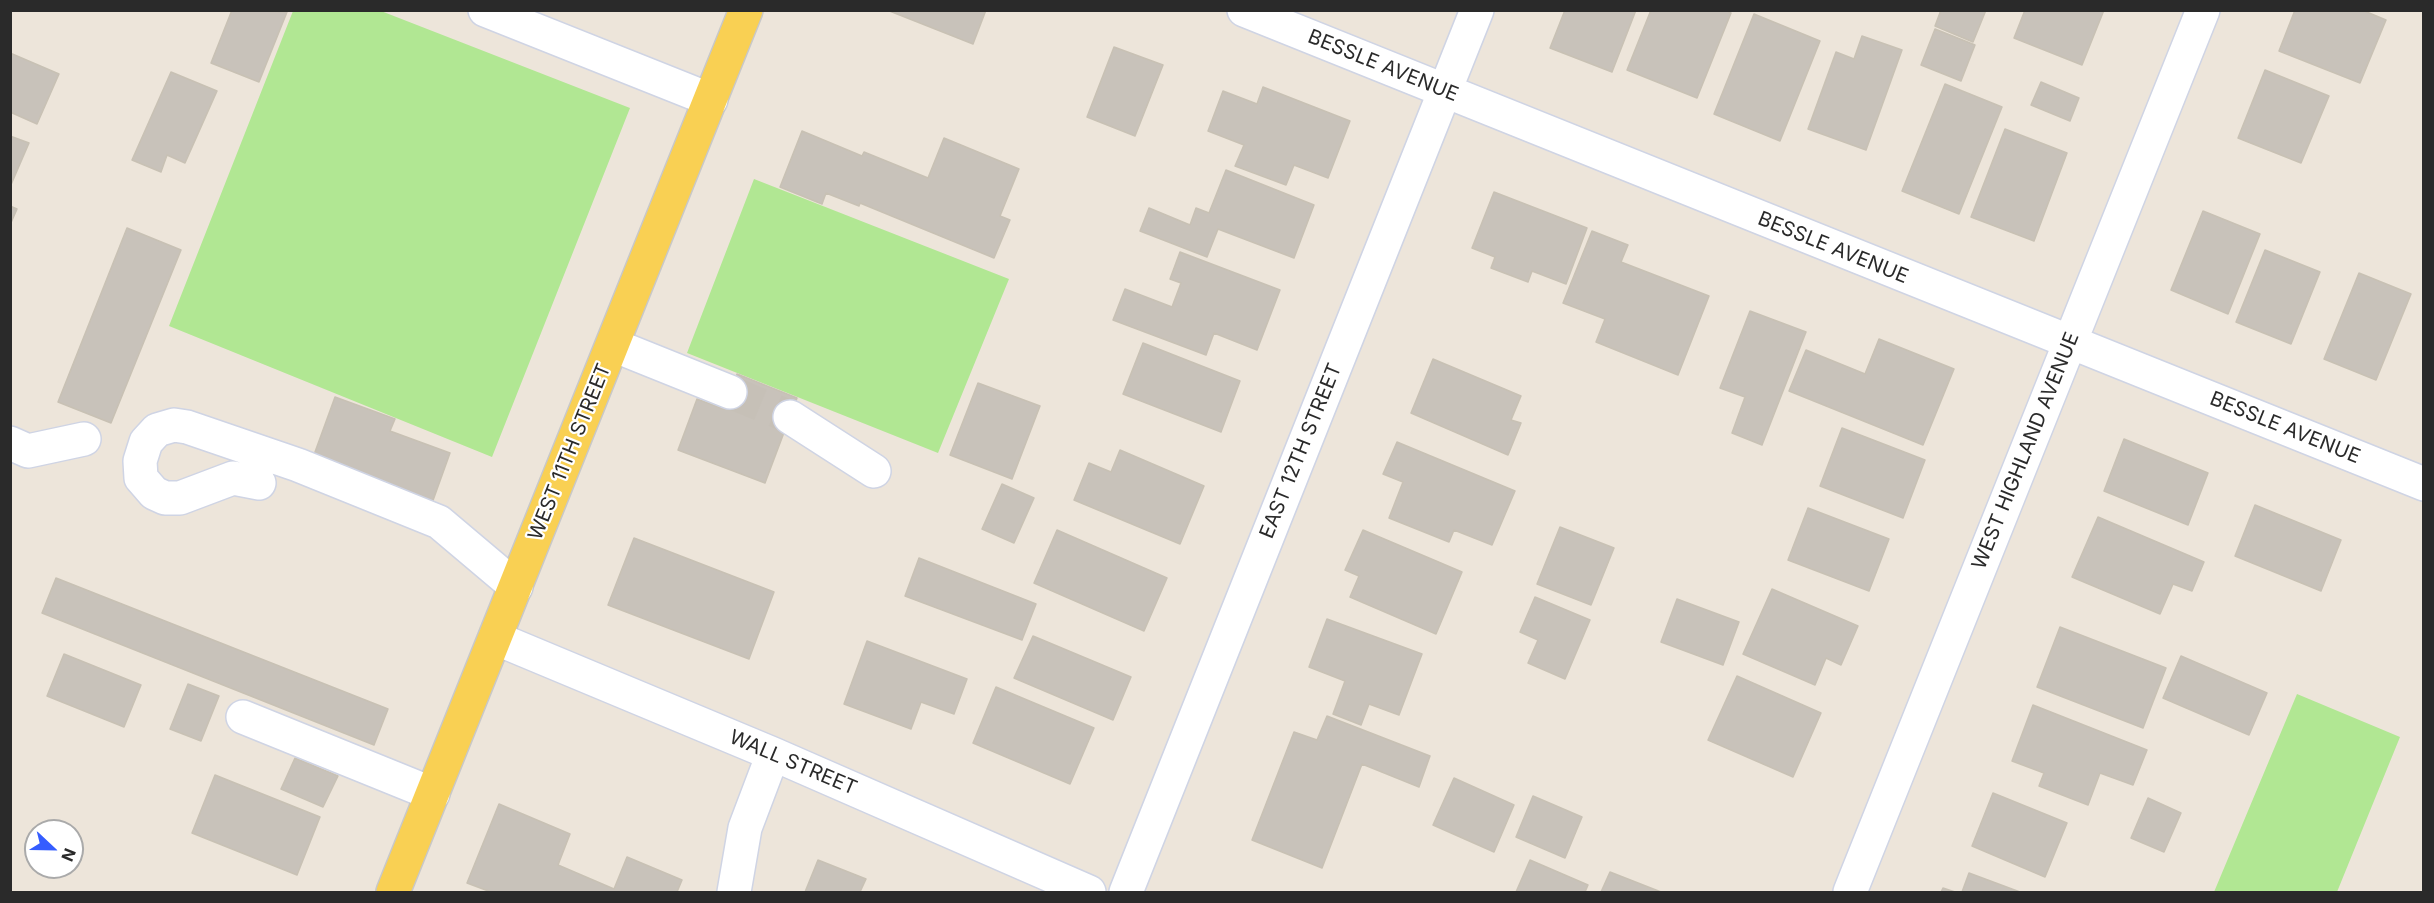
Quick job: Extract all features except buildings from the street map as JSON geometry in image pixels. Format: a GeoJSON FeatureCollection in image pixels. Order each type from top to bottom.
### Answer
{"type":"FeatureCollection","features":[{"type":"Feature","properties":{"kind":"main road","name":"WEST 11TH STREET"},"geometry":{"type":"LineString","coordinates":[[393,892],[746,10]]}},
{"type":"Feature","properties":{"kind":"street"},"geometry":{"type":"LineString","coordinates":[[485,10],[711,100]]}},
{"type":"Feature","properties":{"kind":"street","name":"BESSLE AVENUE"},"geometry":{"type":"LineString","coordinates":[[1244,10],[2424,484]]}},
{"type":"Feature","properties":{"kind":"street","name":"EAST 12TH STREET"},"geometry":{"type":"LineString","coordinates":[[1126,892],[1477,10]]}},
{"type":"Feature","properties":{"kind":"street","name":"WEST HIGHLAND AVENUE"},"geometry":{"type":"LineString","coordinates":[[1850,892],[2203,10]]}},
{"type":"Feature","properties":{"kind":"street"},"geometry":{"type":"LineString","coordinates":[[613,345],[730,392]]}},
{"type":"Feature","properties":{"kind":"street"},"geometry":{"type":"LineString","coordinates":[[790,417],[874,471]]}},
{"type":"Feature","properties":{"kind":"street"},"geometry":{"type":"LineString","coordinates":[[259,483],[233,478],[180,498],[165,498],[154,493],[141,478],[140,460],[146,442],[157,430],[174,425],[187,427],[298,465],[439,522],[516,587]]}},
{"type":"Feature","properties":{"kind":"street"},"geometry":{"type":"LineString","coordinates":[[10,443],[28,450],[84,439]]}},
{"type":"Feature","properties":{"kind":"street","name":"WALL STREET"},"geometry":{"type":"LineString","coordinates":[[495,638],[773,754],[1089,892]]}},
{"type":"Feature","properties":{"kind":"street"},"geometry":{"type":"LineString","coordinates":[[243,717],[433,794]]}},
{"type":"Feature","properties":{"kind":"street"},"geometry":{"type":"LineString","coordinates":[[734,892],[745,828],[773,754]]}},
{"type":"Feature","properties":{"kind":"green space"},"geometry":{"type":"Polygon","coordinates":[[[293,11],[381,11],[630,108],[492,457],[169,326],[293,11]]]}},
{"type":"Feature","properties":{"kind":"green space"},"geometry":{"type":"Polygon","coordinates":[[[754,179],[1009,279],[938,453],[687,353],[754,179]]]}},
{"type":"Feature","properties":{"kind":"green space"},"geometry":{"type":"Polygon","coordinates":[[[2297,694],[2400,737],[2337,892],[2214,892],[2297,694]]]}},
{"type":"Feature","properties":{"kind":"tunnel"},"geometry":{"type":"LineString","coordinates":[[730,392],[790,417]]}}]}
